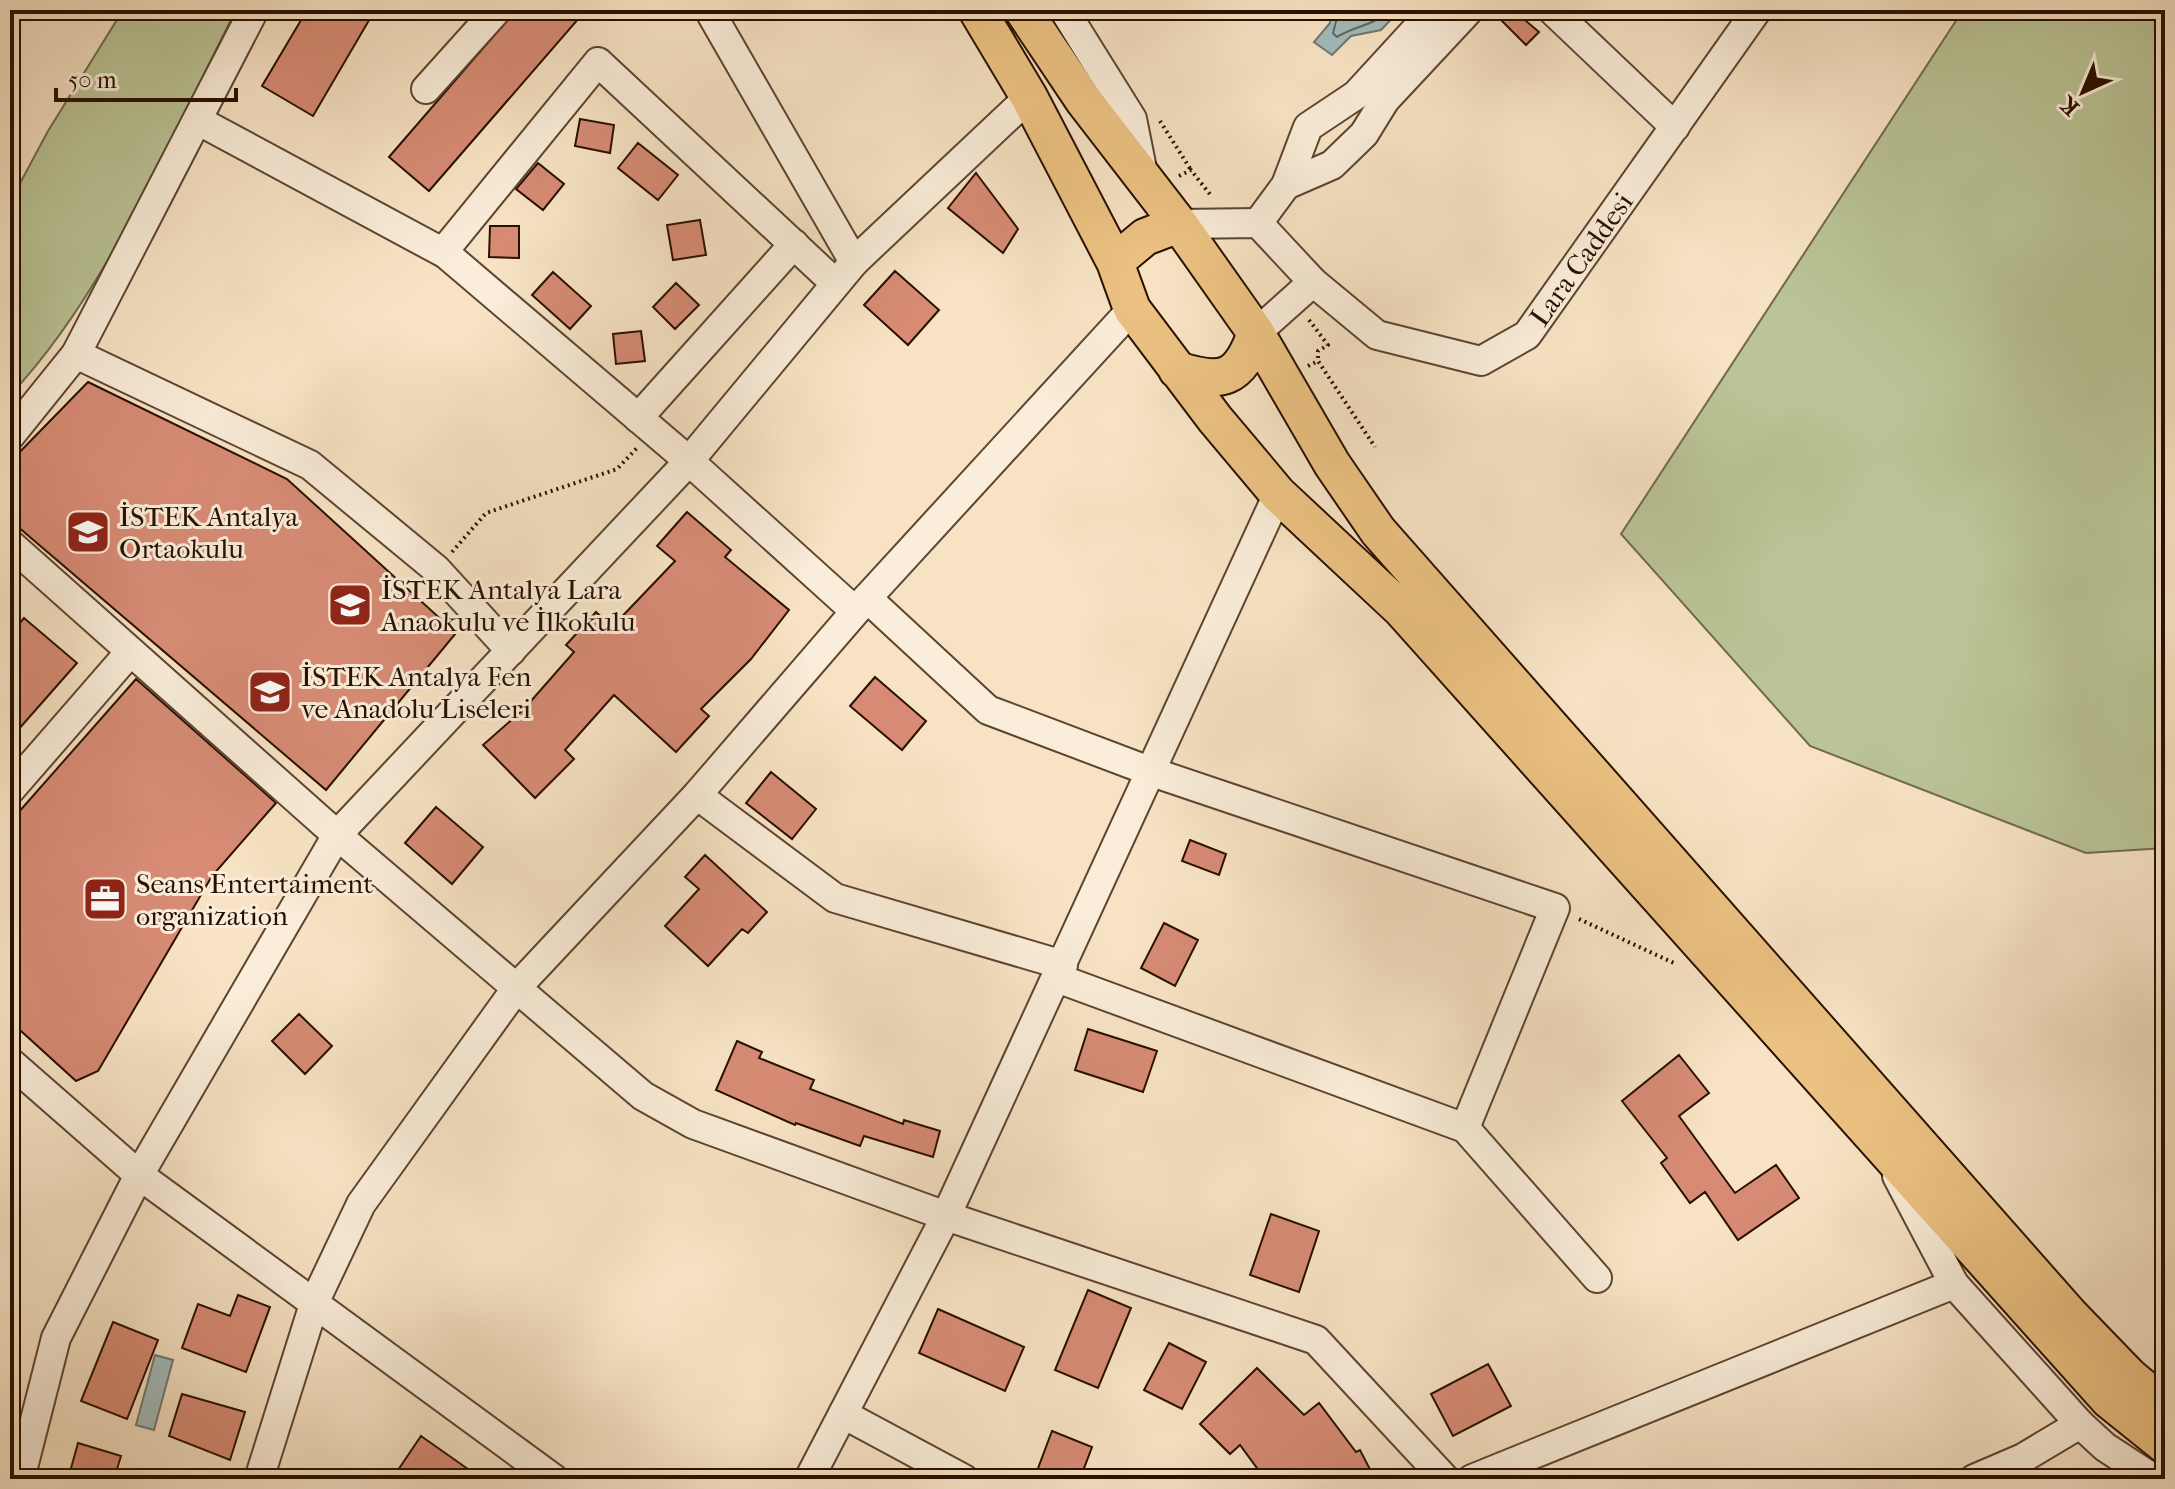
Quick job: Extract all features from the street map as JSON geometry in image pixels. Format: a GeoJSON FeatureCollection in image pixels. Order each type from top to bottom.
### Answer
{"type":"FeatureCollection","features":[{"type":"Feature","properties":{"kind":"main road"},"geometry":{"type":"LineString","coordinates":[[977,10],[1029,97],[1115,262],[1132,309],[1177,370],[1278,494],[1401,609],[2109,1400],[2165,1445]]}},
{"type":"Feature","properties":{"kind":"main road"},"geometry":{"type":"LineString","coordinates":[[1023,10],[1084,101],[1179,224],[1256,333],[1332,464],[1378,531],[2070,1315],[2129,1376],[2165,1406]]}},
{"type":"Feature","properties":{"kind":"main road"},"geometry":{"type":"LineString","coordinates":[[1115,262],[1145,237],[1179,224]]}},
{"type":"Feature","properties":{"kind":"main road"},"geometry":{"type":"LineString","coordinates":[[1177,370],[1210,380],[1229,374],[1247,358],[1256,333]]}},
{"type":"Feature","properties":{"kind":"street"},"geometry":{"type":"LineString","coordinates":[[10,436],[76,354],[254,10]]}},
{"type":"Feature","properties":{"kind":"street"},"geometry":{"type":"LineString","coordinates":[[426,89],[497,10]]}},
{"type":"Feature","properties":{"kind":"street"},"geometry":{"type":"LineString","coordinates":[[709,10],[845,273]]}},
{"type":"Feature","properties":{"kind":"street"},"geometry":{"type":"LineString","coordinates":[[1064,10],[1132,119],[1144,179]]}},
{"type":"Feature","properties":{"kind":"street"},"geometry":{"type":"LineString","coordinates":[[1179,224],[1258,223],[1286,185],[1308,127],[1356,95],[1434,10]]}},
{"type":"Feature","properties":{"kind":"street"},"geometry":{"type":"LineString","coordinates":[[1286,185],[1332,165],[1364,134],[1385,100],[1469,10]]}},
{"type":"Feature","properties":{"kind":"street"},"geometry":{"type":"LineString","coordinates":[[1552,10],[1675,127]]}},
{"type":"Feature","properties":{"kind":"street","name":"Lara Caddesi"},"geometry":{"type":"LineString","coordinates":[[1258,223],[1313,282],[1377,335],[1481,361],[1527,335],[1757,10]]}},
{"type":"Feature","properties":{"kind":"street"},"geometry":{"type":"LineString","coordinates":[[443,252],[598,62],[794,244],[845,273]]}},
{"type":"Feature","properties":{"kind":"street"},"geometry":{"type":"LineString","coordinates":[[20,1479],[56,1338],[139,1175],[337,835],[689,461],[845,273],[1029,97]]}},
{"type":"Feature","properties":{"kind":"street"},"geometry":{"type":"LineString","coordinates":[[199,121],[443,252],[645,425],[988,710],[1152,772],[1555,908],[1465,1128]]}},
{"type":"Feature","properties":{"kind":"street"},"geometry":{"type":"LineString","coordinates":[[645,425],[794,244]]}},
{"type":"Feature","properties":{"kind":"street"},"geometry":{"type":"LineString","coordinates":[[1256,333],[1313,282]]}},
{"type":"Feature","properties":{"kind":"street"},"geometry":{"type":"LineString","coordinates":[[259,1479],[315,1301],[361,1204],[518,986],[697,795],[861,604],[1132,309]]}},
{"type":"Feature","properties":{"kind":"street"},"geometry":{"type":"LineString","coordinates":[[76,354],[310,465],[436,569],[511,651]]}},
{"type":"Feature","properties":{"kind":"street"},"geometry":{"type":"LineString","coordinates":[[809,1479],[946,1216],[1278,494]]}},
{"type":"Feature","properties":{"kind":"street"},"geometry":{"type":"LineString","coordinates":[[10,544],[337,835],[518,986],[643,1096],[693,1124],[946,1216],[1316,1340],[1445,1479]]}},
{"type":"Feature","properties":{"kind":"street"},"geometry":{"type":"LineString","coordinates":[[10,790],[130,652]]}},
{"type":"Feature","properties":{"kind":"street"},"geometry":{"type":"LineString","coordinates":[[697,795],[835,898],[1060,971],[1465,1128],[1597,1278]]}},
{"type":"Feature","properties":{"kind":"street"},"geometry":{"type":"LineString","coordinates":[[10,1062],[139,1175],[315,1301],[544,1476]]}},
{"type":"Feature","properties":{"kind":"street"},"geometry":{"type":"LineString","coordinates":[[1879,1144],[1954,1284],[2080,1424],[2105,1447],[2154,1479]]}},
{"type":"Feature","properties":{"kind":"street"},"geometry":{"type":"LineString","coordinates":[[1472,1479],[1954,1284]]}},
{"type":"Feature","properties":{"kind":"street"},"geometry":{"type":"LineString","coordinates":[[843,1414],[964,1479]]}},
{"type":"Feature","properties":{"kind":"street"},"geometry":{"type":"LineString","coordinates":[[1974,1479],[2023,1458],[2080,1424]]}},
{"type":"Feature","properties":{"kind":"path"},"geometry":{"type":"LineString","coordinates":[[1318,361],[1318,351],[1328,345]]}},
{"type":"Feature","properties":{"kind":"path"},"geometry":{"type":"LineString","coordinates":[[436,569],[486,513],[617,469],[645,425]]}},
{"type":"Feature","properties":{"kind":"path"},"geometry":{"type":"LineString","coordinates":[[1555,908],[1679,965]]}},
{"type":"Feature","properties":{"kind":"green space"},"geometry":{"type":"Polygon","coordinates":[[[123,10],[236,10],[162,160],[107,262],[77,310],[10,395],[10,202],[48,131],[123,10]]]}},
{"type":"Feature","properties":{"kind":"green space"},"geometry":{"type":"Polygon","coordinates":[[[1963,10],[2165,10],[2165,848],[2086,853],[1810,746],[1621,534],[1963,10]]]}},
{"type":"Feature","properties":{"kind":"water"},"geometry":{"type":"Polygon","coordinates":[[[1332,10],[1400,10],[1381,30],[1351,36],[1332,55],[1314,42],[1330,23],[1332,10]]]}},
{"type":"Feature","properties":{"kind":"water"},"geometry":{"type":"Polygon","coordinates":[[[155,1355],[173,1360],[154,1430],[136,1425],[155,1355]]]}},
{"type":"Feature","properties":{"kind":"building"},"geometry":{"type":"Polygon","coordinates":[[[307,10],[375,10],[313,116],[262,86],[307,10]]]}},
{"type":"Feature","properties":{"kind":"building"},"geometry":{"type":"Polygon","coordinates":[[[516,10],[586,10],[429,191],[389,157],[516,10]]]}},
{"type":"Feature","properties":{"kind":"building"},"geometry":{"type":"Polygon","coordinates":[[[1513,10],[1539,32],[1526,45],[1502,21],[1513,10]]]}},
{"type":"Feature","properties":{"kind":"building"},"geometry":{"type":"Polygon","coordinates":[[[580,119],[614,125],[610,153],[575,146],[580,119]]]}},
{"type":"Feature","properties":{"kind":"building"},"geometry":{"type":"Polygon","coordinates":[[[638,143],[678,175],[658,200],[618,168],[638,143]]]}},
{"type":"Feature","properties":{"kind":"building"},"geometry":{"type":"Polygon","coordinates":[[[538,163],[564,184],[543,210],[516,189],[538,163]]]}},
{"type":"Feature","properties":{"kind":"building"},"geometry":{"type":"Polygon","coordinates":[[[976,173],[1018,229],[1003,253],[948,208],[976,173]]]}},
{"type":"Feature","properties":{"kind":"building"},"geometry":{"type":"Polygon","coordinates":[[[700,220],[706,255],[673,260],[667,225],[700,220]]]}},
{"type":"Feature","properties":{"kind":"building"},"geometry":{"type":"Polygon","coordinates":[[[490,226],[519,226],[519,258],[489,257],[490,226]]]}},
{"type":"Feature","properties":{"kind":"building"},"geometry":{"type":"Polygon","coordinates":[[[895,271],[939,310],[908,345],[864,305],[895,271]]]}},
{"type":"Feature","properties":{"kind":"building"},"geometry":{"type":"Polygon","coordinates":[[[553,272],[591,306],[570,329],[532,295],[553,272]]]}},
{"type":"Feature","properties":{"kind":"building"},"geometry":{"type":"Polygon","coordinates":[[[676,283],[699,305],[675,329],[653,307],[676,283]]]}},
{"type":"Feature","properties":{"kind":"building"},"geometry":{"type":"Polygon","coordinates":[[[641,331],[645,361],[616,364],[613,334],[641,331]]]}},
{"type":"Feature","properties":{"kind":"building"},"geometry":{"type":"Polygon","coordinates":[[[88,382],[287,479],[456,633],[326,790],[10,520],[10,462],[88,382]]]}},
{"type":"Feature","properties":{"kind":"building"},"geometry":{"type":"Polygon","coordinates":[[[687,512],[731,550],[725,557],[789,610],[751,659],[701,709],[709,716],[676,752],[614,695],[565,750],[574,759],[535,798],[483,745],[524,709],[574,652],[566,645],[596,612],[612,627],[675,561],[657,546],[687,512]]]}},
{"type":"Feature","properties":{"kind":"building"},"geometry":{"type":"Polygon","coordinates":[[[24,618],[77,663],[10,739],[10,635],[24,618]]]}},
{"type":"Feature","properties":{"kind":"building"},"geometry":{"type":"Polygon","coordinates":[[[875,677],[926,721],[902,750],[850,706],[875,677]]]}},
{"type":"Feature","properties":{"kind":"building","name":"Seans Entertaiment organization"},"geometry":{"type":"Polygon","coordinates":[[[136,679],[276,803],[212,876],[98,1071],[76,1081],[10,1021],[10,822],[136,679]]]}},
{"type":"Feature","properties":{"kind":"building"},"geometry":{"type":"Polygon","coordinates":[[[771,772],[816,809],[792,839],[746,803],[771,772]]]}},
{"type":"Feature","properties":{"kind":"building"},"geometry":{"type":"Polygon","coordinates":[[[436,807],[483,847],[452,884],[405,843],[436,807]]]}},
{"type":"Feature","properties":{"kind":"building"},"geometry":{"type":"Polygon","coordinates":[[[1190,840],[1226,854],[1219,875],[1182,861],[1190,840]]]}},
{"type":"Feature","properties":{"kind":"building"},"geometry":{"type":"Polygon","coordinates":[[[705,855],[767,912],[748,933],[742,929],[708,966],[665,926],[699,889],[685,877],[705,855]]]}},
{"type":"Feature","properties":{"kind":"building"},"geometry":{"type":"Polygon","coordinates":[[[1164,923],[1198,940],[1175,986],[1141,968],[1164,923]]]}},
{"type":"Feature","properties":{"kind":"building"},"geometry":{"type":"Polygon","coordinates":[[[299,1014],[332,1046],[305,1074],[272,1041],[299,1014]]]}},
{"type":"Feature","properties":{"kind":"building"},"geometry":{"type":"Polygon","coordinates":[[[1088,1029],[1157,1051],[1143,1092],[1075,1070],[1088,1029]]]}},
{"type":"Feature","properties":{"kind":"building"},"geometry":{"type":"Polygon","coordinates":[[[737,1041],[762,1052],[759,1058],[814,1080],[810,1089],[903,1124],[904,1120],[940,1131],[933,1157],[864,1136],[860,1146],[795,1125],[716,1090],[737,1041]]]}},
{"type":"Feature","properties":{"kind":"building"},"geometry":{"type":"Polygon","coordinates":[[[1679,1055],[1709,1093],[1679,1116],[1735,1193],[1776,1165],[1799,1198],[1738,1240],[1705,1192],[1690,1203],[1661,1163],[1667,1158],[1622,1101],[1679,1055]]]}},
{"type":"Feature","properties":{"kind":"building"},"geometry":{"type":"Polygon","coordinates":[[[1271,1214],[1319,1231],[1299,1292],[1250,1275],[1271,1214]]]}},
{"type":"Feature","properties":{"kind":"building"},"geometry":{"type":"Polygon","coordinates":[[[1088,1290],[1131,1308],[1098,1388],[1055,1370],[1088,1290]]]}},
{"type":"Feature","properties":{"kind":"building"},"geometry":{"type":"Polygon","coordinates":[[[238,1295],[270,1307],[246,1372],[182,1348],[198,1304],[230,1316],[238,1295]]]}},
{"type":"Feature","properties":{"kind":"building"},"geometry":{"type":"Polygon","coordinates":[[[938,1309],[1024,1347],[1005,1391],[919,1353],[938,1309]]]}},
{"type":"Feature","properties":{"kind":"building"},"geometry":{"type":"Polygon","coordinates":[[[113,1322],[158,1340],[127,1419],[81,1401],[113,1322]]]}},
{"type":"Feature","properties":{"kind":"building"},"geometry":{"type":"Polygon","coordinates":[[[1169,1343],[1206,1362],[1182,1409],[1144,1390],[1169,1343]]]}},
{"type":"Feature","properties":{"kind":"building"},"geometry":{"type":"Polygon","coordinates":[[[1488,1364],[1511,1406],[1453,1436],[1431,1394],[1488,1364]]]}},
{"type":"Feature","properties":{"kind":"building"},"geometry":{"type":"Polygon","coordinates":[[[1257,1368],[1304,1415],[1319,1403],[1356,1452],[1360,1450],[1375,1479],[1265,1479],[1240,1445],[1230,1454],[1200,1424],[1257,1368]]]}},
{"type":"Feature","properties":{"kind":"building"},"geometry":{"type":"Polygon","coordinates":[[[182,1394],[245,1412],[230,1460],[169,1436],[182,1394]]]}},
{"type":"Feature","properties":{"kind":"building"},"geometry":{"type":"Polygon","coordinates":[[[1052,1431],[1092,1447],[1080,1479],[1034,1479],[1052,1431]]]}},
{"type":"Feature","properties":{"kind":"building"},"geometry":{"type":"Polygon","coordinates":[[[421,1436],[482,1479],[392,1479],[421,1436]]]}},
{"type":"Feature","properties":{"kind":"building"},"geometry":{"type":"Polygon","coordinates":[[[78,1443],[121,1456],[114,1479],[68,1479],[78,1443]]]}},
{"type":"Feature","properties":{"kind":"place","name":"İSTEK Antalya Ortaokulu"},"geometry":{"type":"Point","coordinates":[88,532]}},
{"type":"Feature","properties":{"kind":"place","name":"İSTEK Antalya Lara Anaokulu ve İlkokulu"},"geometry":{"type":"Point","coordinates":[350,605]}},
{"type":"Feature","properties":{"kind":"place","name":"İSTEK Antalya Fen ve Anadolu Liseleri"},"geometry":{"type":"Point","coordinates":[270,692]}},
{"type":"Feature","properties":{"kind":"place","name":"Seans Entertaiment organization"},"geometry":{"type":"Point","coordinates":[105,899]}}]}
